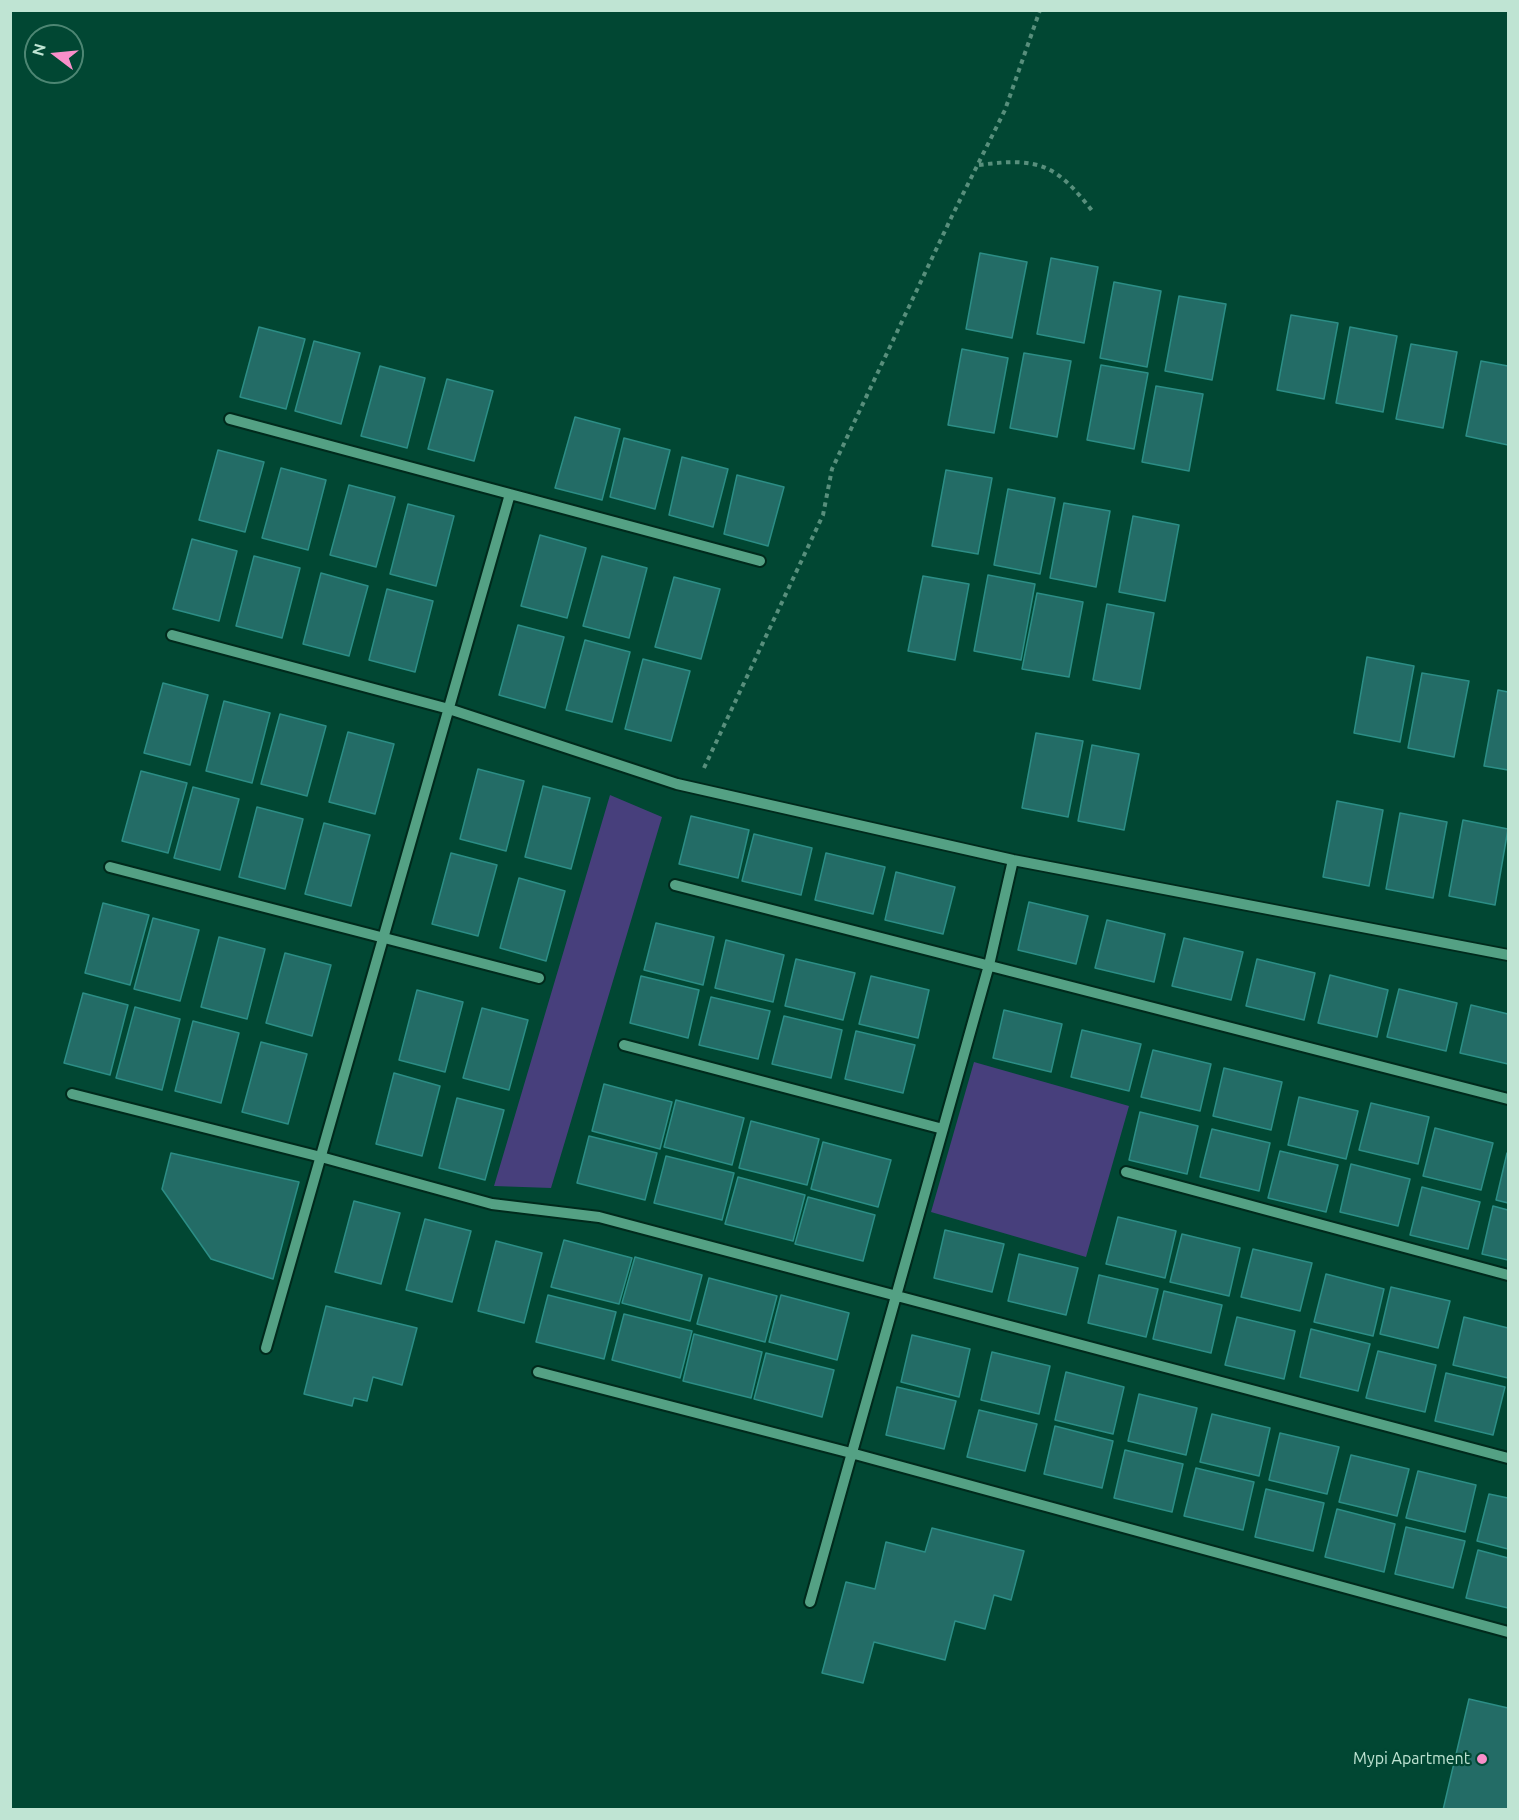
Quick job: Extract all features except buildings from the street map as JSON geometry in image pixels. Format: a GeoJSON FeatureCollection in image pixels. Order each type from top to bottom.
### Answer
{"type":"FeatureCollection","features":[{"type":"Feature","properties":{"kind":"street"},"geometry":{"type":"LineString","coordinates":[[230,419],[760,561]]}},
{"type":"Feature","properties":{"kind":"street"},"geometry":{"type":"LineString","coordinates":[[266,1348],[510,494]]}},
{"type":"Feature","properties":{"kind":"street"},"geometry":{"type":"LineString","coordinates":[[172,635],[449,709],[677,784],[1013,861],[1509,955]]}},
{"type":"Feature","properties":{"kind":"street"},"geometry":{"type":"LineString","coordinates":[[810,1602],[990,965],[1013,861]]}},
{"type":"Feature","properties":{"kind":"street"},"geometry":{"type":"LineString","coordinates":[[110,867],[538,978]]}},
{"type":"Feature","properties":{"kind":"street"},"geometry":{"type":"LineString","coordinates":[[675,885],[1509,1099]]}},
{"type":"Feature","properties":{"kind":"street"},"geometry":{"type":"LineString","coordinates":[[624,1046],[943,1129]]}},
{"type":"Feature","properties":{"kind":"street"},"geometry":{"type":"LineString","coordinates":[[72,1094],[492,1203],[599,1217],[1509,1458]]}},
{"type":"Feature","properties":{"kind":"street"},"geometry":{"type":"LineString","coordinates":[[1126,1172],[1509,1275]]}},
{"type":"Feature","properties":{"kind":"street"},"geometry":{"type":"LineString","coordinates":[[538,1372],[851,1452],[1509,1632]]}},
{"type":"Feature","properties":{"kind":"path"},"geometry":{"type":"LineString","coordinates":[[694,788],[823,515],[832,469],[1005,110],[1040,10]]}},
{"type":"Feature","properties":{"kind":"path"},"geometry":{"type":"LineString","coordinates":[[978,165],[1010,161],[1042,165],[1064,178],[1093,212]]}},
{"type":"Feature","properties":{"kind":"shaded area"},"geometry":{"type":"Polygon","coordinates":[[[610,795],[662,817],[551,1188],[494,1186],[610,795]]]}},
{"type":"Feature","properties":{"kind":"shaded area"},"geometry":{"type":"Polygon","coordinates":[[[974,1062],[1129,1106],[1086,1257],[931,1212],[974,1062]]]}},
{"type":"Feature","properties":{"kind":"place","name":"Mypi Apartment"},"geometry":{"type":"Point","coordinates":[1482,1759]}}]}
